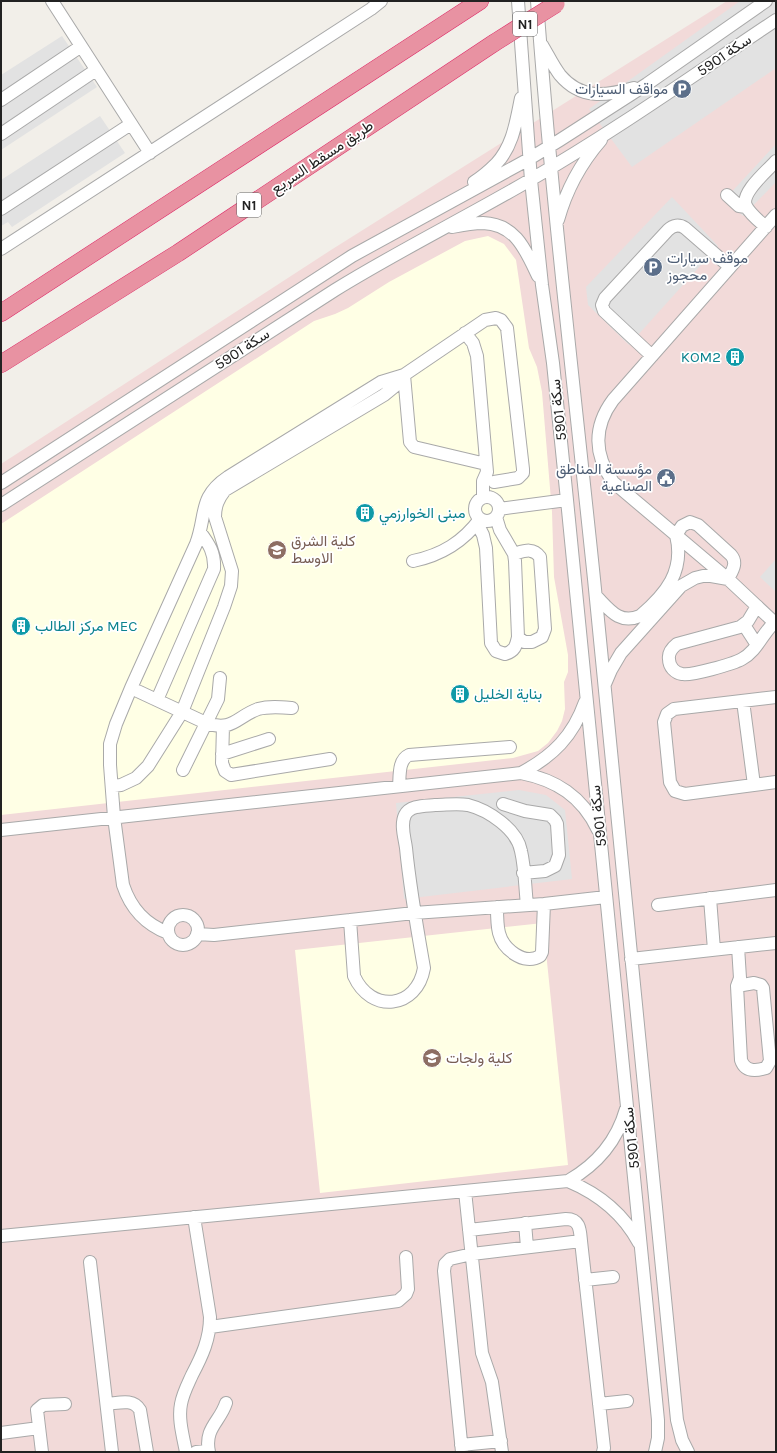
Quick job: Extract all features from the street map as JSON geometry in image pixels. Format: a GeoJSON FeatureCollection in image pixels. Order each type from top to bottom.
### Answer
{"type":"FeatureCollection","features":[{"type":"Feature","properties":{"kind":"highway"},"geometry":{"type":"LineString","coordinates":[[1,313],[480,1]]}},
{"type":"Feature","properties":{"kind":"highway","name":"طريق مسقط السريع"},"geometry":{"type":"LineString","coordinates":[[1,364],[178,253],[494,43],[558,3]]}},
{"type":"Feature","properties":{"kind":"street"},"geometry":{"type":"LineString","coordinates":[[52,1],[80,47],[150,153]]}},
{"type":"Feature","properties":{"kind":"street"},"geometry":{"type":"LineString","coordinates":[[1,249],[371,9],[381,1]]}},
{"type":"Feature","properties":{"kind":"street","name":"سكة 5901"},"geometry":{"type":"LineString","coordinates":[[518,1],[531,180],[542,285],[553,363],[658,1420],[658,1438],[655,1452]]}},
{"type":"Feature","properties":{"kind":"street","name":"سكة 5901"},"geometry":{"type":"LineString","coordinates":[[537,1],[556,227],[572,363],[596,596],[677,1420],[682,1440],[688,1452]]}},
{"type":"Feature","properties":{"kind":"street","name":"سكة 5901"},"geometry":{"type":"LineString","coordinates":[[1,483],[331,270],[375,243],[550,146],[647,84],[766,1]]}},
{"type":"Feature","properties":{"kind":"street","name":"سكة 5901"},"geometry":{"type":"LineString","coordinates":[[1,505],[334,290],[442,228],[531,180],[608,133],[776,20]]}},
{"type":"Feature","properties":{"kind":"street"},"geometry":{"type":"LineString","coordinates":[[540,40],[560,74],[567,82],[585,92],[605,94],[615,93],[647,84]]}},
{"type":"Feature","properties":{"kind":"street"},"geometry":{"type":"LineString","coordinates":[[1,100],[80,47]]}},
{"type":"Feature","properties":{"kind":"street"},"geometry":{"type":"LineString","coordinates":[[1,134],[96,70]]}},
{"type":"Feature","properties":{"kind":"street"},"geometry":{"type":"LineString","coordinates":[[452,201],[489,171],[502,157],[514,131],[524,84]]}},
{"type":"Feature","properties":{"kind":"street"},"geometry":{"type":"LineString","coordinates":[[1,209],[131,124]]}},
{"type":"Feature","properties":{"kind":"street"},"geometry":{"type":"LineString","coordinates":[[556,227],[566,198],[579,170],[608,133]]}},
{"type":"Feature","properties":{"kind":"street"},"geometry":{"type":"LineString","coordinates":[[746,207],[745,200],[747,193],[776,161]]}},
{"type":"Feature","properties":{"kind":"street"},"geometry":{"type":"LineString","coordinates":[[726,194],[740,206],[746,207],[766,227]]}},
{"type":"Feature","properties":{"kind":"street"},"geometry":{"type":"LineString","coordinates":[[757,606],[748,621],[740,627],[677,644],[671,651],[669,660],[676,672],[680,674],[689,674],[741,660],[750,654],[764,633],[775,623],[757,606],[728,579],[614,482],[603,465],[599,446],[600,426],[608,408],[776,215]]}},
{"type":"Feature","properties":{"kind":"street"},"geometry":{"type":"LineString","coordinates":[[442,228],[484,223],[510,232],[523,246],[542,285]]}},
{"type":"Feature","properties":{"kind":"street"},"geometry":{"type":"LineString","coordinates":[[652,356],[604,311],[602,305],[605,298],[668,230],[678,225],[686,228],[730,267]]}},
{"type":"Feature","properties":{"kind":"street"},"geometry":{"type":"LineString","coordinates":[[112,786],[129,782],[143,773],[182,712],[231,586],[232,578],[230,564],[217,524],[215,510],[217,502],[225,490],[384,395],[395,386],[404,375],[490,318],[501,320],[507,328],[523,469],[522,473],[518,478],[489,473],[414,447],[410,442],[404,375]]}},
{"type":"Feature","properties":{"kind":"street"},"geometry":{"type":"LineString","coordinates":[[465,334],[473,343],[477,356],[489,473],[483,481],[493,506],[500,530],[514,554],[518,637],[516,645],[510,652],[500,654],[493,648],[491,643],[486,548],[479,521],[474,509],[477,502],[493,506],[567,500]]}},
{"type":"Feature","properties":{"kind":"street"},"geometry":{"type":"LineString","coordinates":[[168,933],[150,925],[143,919],[128,899],[123,885],[114,817],[110,744],[116,724],[131,688],[196,544],[201,529],[204,506],[213,489],[220,482],[381,382],[404,375]]}},
{"type":"Feature","properties":{"kind":"street"},"geometry":{"type":"LineString","coordinates":[[414,561],[433,556],[451,547],[467,535],[479,521],[488,521],[493,506]]}},
{"type":"Feature","properties":{"kind":"street"},"geometry":{"type":"LineString","coordinates":[[676,535],[686,523],[694,523],[698,525],[733,557],[735,566],[728,579]]}},
{"type":"Feature","properties":{"kind":"street"},"geometry":{"type":"LineString","coordinates":[[201,529],[217,524]]}},
{"type":"Feature","properties":{"kind":"street"},"geometry":{"type":"LineString","coordinates":[[157,700],[214,569],[214,555],[201,529]]}},
{"type":"Feature","properties":{"kind":"street"},"geometry":{"type":"LineString","coordinates":[[596,596],[615,615],[621,618],[634,618],[640,616],[667,588],[672,580],[678,562],[678,544],[676,535]]}},
{"type":"Feature","properties":{"kind":"street"},"geometry":{"type":"LineString","coordinates":[[514,554],[530,550],[538,554],[540,557],[545,629],[542,637],[532,642],[524,642],[518,637]]}},
{"type":"Feature","properties":{"kind":"street","name":"سكة 5901"},"geometry":{"type":"LineString","coordinates":[[604,687],[611,670],[621,653],[681,586],[694,578],[703,576],[728,579]]}},
{"type":"Feature","properties":{"kind":"street"},"geometry":{"type":"LineString","coordinates":[[744,625],[757,645]]}},
{"type":"Feature","properties":{"kind":"street"},"geometry":{"type":"LineString","coordinates":[[183,770],[218,699],[220,678]]}},
{"type":"Feature","properties":{"kind":"street"},"geometry":{"type":"LineString","coordinates":[[131,688],[206,723],[223,726],[235,723],[259,709],[275,707],[292,708]]}},
{"type":"Feature","properties":{"kind":"street"},"geometry":{"type":"LineString","coordinates":[[776,697],[678,708],[667,714],[664,722],[670,782],[675,791],[684,794],[776,782]]}},
{"type":"Feature","properties":{"kind":"street"},"geometry":{"type":"LineString","coordinates":[[521,773],[546,758],[562,743],[575,726],[586,699]]}},
{"type":"Feature","properties":{"kind":"street"},"geometry":{"type":"LineString","coordinates":[[743,701],[754,785]]}},
{"type":"Feature","properties":{"kind":"street"},"geometry":{"type":"LineString","coordinates":[[223,726],[223,767],[225,771],[231,775],[330,759]]}},
{"type":"Feature","properties":{"kind":"street"},"geometry":{"type":"LineString","coordinates":[[222,754],[270,739]]}},
{"type":"Feature","properties":{"kind":"street"},"geometry":{"type":"LineString","coordinates":[[399,786],[402,762],[409,755],[510,747]]}},
{"type":"Feature","properties":{"kind":"street"},"geometry":{"type":"LineString","coordinates":[[1,830],[521,773],[550,781],[575,798],[594,822],[600,835]]}},
{"type":"Feature","properties":{"kind":"street"},"geometry":{"type":"LineString","coordinates":[[350,920],[354,976],[363,991],[370,997],[379,1000],[392,1001],[405,998],[413,992],[419,985],[424,968],[408,874],[403,820],[407,812],[414,807],[460,804],[476,808],[492,815],[504,825],[518,843],[521,850],[527,905]]}},
{"type":"Feature","properties":{"kind":"street"},"geometry":{"type":"LineString","coordinates":[[503,804],[525,811],[550,815],[557,824],[559,855],[555,866],[545,871],[523,873]]}},
{"type":"Feature","properties":{"kind":"street"},"geometry":{"type":"LineString","coordinates":[[658,905],[776,890]]}},
{"type":"Feature","properties":{"kind":"street"},"geometry":{"type":"LineString","coordinates":[[197,934],[214,935],[414,913],[544,904],[606,897]]}},
{"type":"Feature","properties":{"kind":"street"},"geometry":{"type":"LineString","coordinates":[[710,898],[714,950]]}},
{"type":"Feature","properties":{"kind":"street"},"geometry":{"type":"LineString","coordinates":[[497,907],[498,932],[502,942],[513,953],[524,958],[533,958],[540,956],[542,952],[544,904]]}},
{"type":"Feature","properties":{"kind":"street"},"geometry":{"type":"LineString","coordinates":[[178,916],[189,916],[193,919],[198,929],[197,934],[195,939],[190,943],[180,945],[170,938],[168,928],[170,922],[178,916]]}},
{"type":"Feature","properties":{"kind":"street"},"geometry":{"type":"LineString","coordinates":[[631,959],[776,943]]}},
{"type":"Feature","properties":{"kind":"street"},"geometry":{"type":"LineString","coordinates":[[734,948],[740,978],[737,986],[741,1060],[743,1066],[748,1069],[764,1068],[768,1066],[770,1059],[763,988],[761,985],[754,983],[737,986]]}},
{"type":"Feature","properties":{"kind":"street"},"geometry":{"type":"LineString","coordinates":[[1,1236],[568,1181],[581,1174],[602,1154],[618,1130],[627,1102]]}},
{"type":"Feature","properties":{"kind":"street"},"geometry":{"type":"LineString","coordinates":[[568,1181],[582,1187],[606,1202],[626,1223],[641,1247]]}},
{"type":"Feature","properties":{"kind":"street"},"geometry":{"type":"LineString","coordinates":[[465,1191],[472,1254],[482,1353],[492,1382],[501,1446],[461,1448],[444,1268],[447,1261],[472,1254],[581,1241]]}},
{"type":"Feature","properties":{"kind":"street"},"geometry":{"type":"LineString","coordinates":[[186,1452],[180,1421],[180,1405],[185,1390],[206,1345],[210,1327],[210,1318],[194,1217]]}},
{"type":"Feature","properties":{"kind":"street"},"geometry":{"type":"LineString","coordinates":[[469,1230],[566,1218],[573,1220],[580,1228],[604,1448],[603,1452]]}},
{"type":"Feature","properties":{"kind":"street"},"geometry":{"type":"LineString","coordinates":[[525,1223],[527,1248]]}},
{"type":"Feature","properties":{"kind":"street"},"geometry":{"type":"LineString","coordinates":[[210,1327],[398,1301],[406,1294],[408,1289],[406,1257]]}},
{"type":"Feature","properties":{"kind":"street"},"geometry":{"type":"LineString","coordinates":[[90,1262],[112,1452]]}},
{"type":"Feature","properties":{"kind":"street"},"geometry":{"type":"LineString","coordinates":[[586,1280],[613,1277]]}},
{"type":"Feature","properties":{"kind":"street"},"geometry":{"type":"LineString","coordinates":[[599,1404],[627,1401]]}},
{"type":"Feature","properties":{"kind":"street"},"geometry":{"type":"LineString","coordinates":[[107,1404],[127,1402],[135,1404],[138,1407],[140,1410],[146,1452]]}},
{"type":"Feature","properties":{"kind":"street"},"geometry":{"type":"LineString","coordinates":[[196,1452],[208,1451],[207,1445],[209,1433],[224,1409],[226,1403]]}},
{"type":"Feature","properties":{"kind":"street"},"geometry":{"type":"LineString","coordinates":[[42,1452],[37,1412],[43,1405],[65,1404]]}},
{"type":"Feature","properties":{"kind":"street"},"geometry":{"type":"LineString","coordinates":[[1,1433],[39,1428]]}},
{"type":"Feature","properties":{"kind":"shaded area"},"geometry":{"type":"Polygon","coordinates":[[[727,1],[776,1],[776,1452],[1,1452],[1,464],[331,250],[727,1]]]}},
{"type":"Feature","properties":{"kind":"shaded area","name":"مواقف السيارات"},"geometry":{"type":"Polygon","coordinates":[[[740,1],[776,1],[776,68],[632,167],[589,109],[740,1]]]}},
{"type":"Feature","properties":{"kind":"shaded area"},"geometry":{"type":"Polygon","coordinates":[[[62,36],[97,87],[1,150],[1,75],[62,36]]]}},
{"type":"Feature","properties":{"kind":"shaded area"},"geometry":{"type":"Polygon","coordinates":[[[100,116],[125,153],[12,227],[8,222],[1,226],[1,180],[100,116]]]}},
{"type":"Feature","properties":{"kind":"shaded area"},"geometry":{"type":"Polygon","coordinates":[[[776,144],[776,182],[743,216],[725,199],[776,144]]]}},
{"type":"Feature","properties":{"kind":"shaded area","name":"موقف سيارات محجوز"},"geometry":{"type":"Polygon","coordinates":[[[672,197],[718,246],[629,345],[588,305],[586,287],[672,197]]]}},
{"type":"Feature","properties":{"kind":"shaded area","name":"كلية الشرق الاوسط"},"geometry":{"type":"Polygon","coordinates":[[[488,236],[504,244],[516,260],[529,348],[537,367],[542,392],[552,512],[554,577],[568,655],[568,672],[564,682],[565,709],[562,721],[557,731],[548,743],[538,751],[513,758],[1,815],[1,524],[314,321],[348,308],[389,282],[465,241],[488,236]]]}},
{"type":"Feature","properties":{"kind":"shaded area"},"geometry":{"type":"Polygon","coordinates":[[[776,559],[776,592],[760,577],[776,559]]]}},
{"type":"Feature","properties":{"kind":"shaded area"},"geometry":{"type":"Polygon","coordinates":[[[519,790],[546,795],[565,810],[572,879],[404,899],[396,803],[519,790]]]}},
{"type":"Feature","properties":{"kind":"shaded area","name":"كلية ولجات"},"geometry":{"type":"Polygon","coordinates":[[[543,923],[568,1165],[320,1193],[295,950],[543,923]]]}},
{"type":"Feature","properties":{"kind":"place","name":"مواقف السيارات"},"geometry":{"type":"Point","coordinates":[682,89]}},
{"type":"Feature","properties":{"kind":"place","name":"موقف سيارات محجوز"},"geometry":{"type":"Point","coordinates":[653,267]}},
{"type":"Feature","properties":{"kind":"place","name":"KOM2"},"geometry":{"type":"Point","coordinates":[735,357]}},
{"type":"Feature","properties":{"kind":"place","name":"مؤسسة المناطق الصناعية"},"geometry":{"type":"Point","coordinates":[666,478]}},
{"type":"Feature","properties":{"kind":"place","name":"مبنى الخوارزمي"},"geometry":{"type":"Point","coordinates":[365,513]}},
{"type":"Feature","properties":{"kind":"place","name":"كلية الشرق الاوسط"},"geometry":{"type":"Point","coordinates":[277,550]}},
{"type":"Feature","properties":{"kind":"place","name":"مركز الطالب MEC"},"geometry":{"type":"Point","coordinates":[21,626]}},
{"type":"Feature","properties":{"kind":"place","name":"بناية الخليل"},"geometry":{"type":"Point","coordinates":[460,694]}},
{"type":"Feature","properties":{"kind":"place","name":"كلية ولجات"},"geometry":{"type":"Point","coordinates":[432,1058]}}]}
